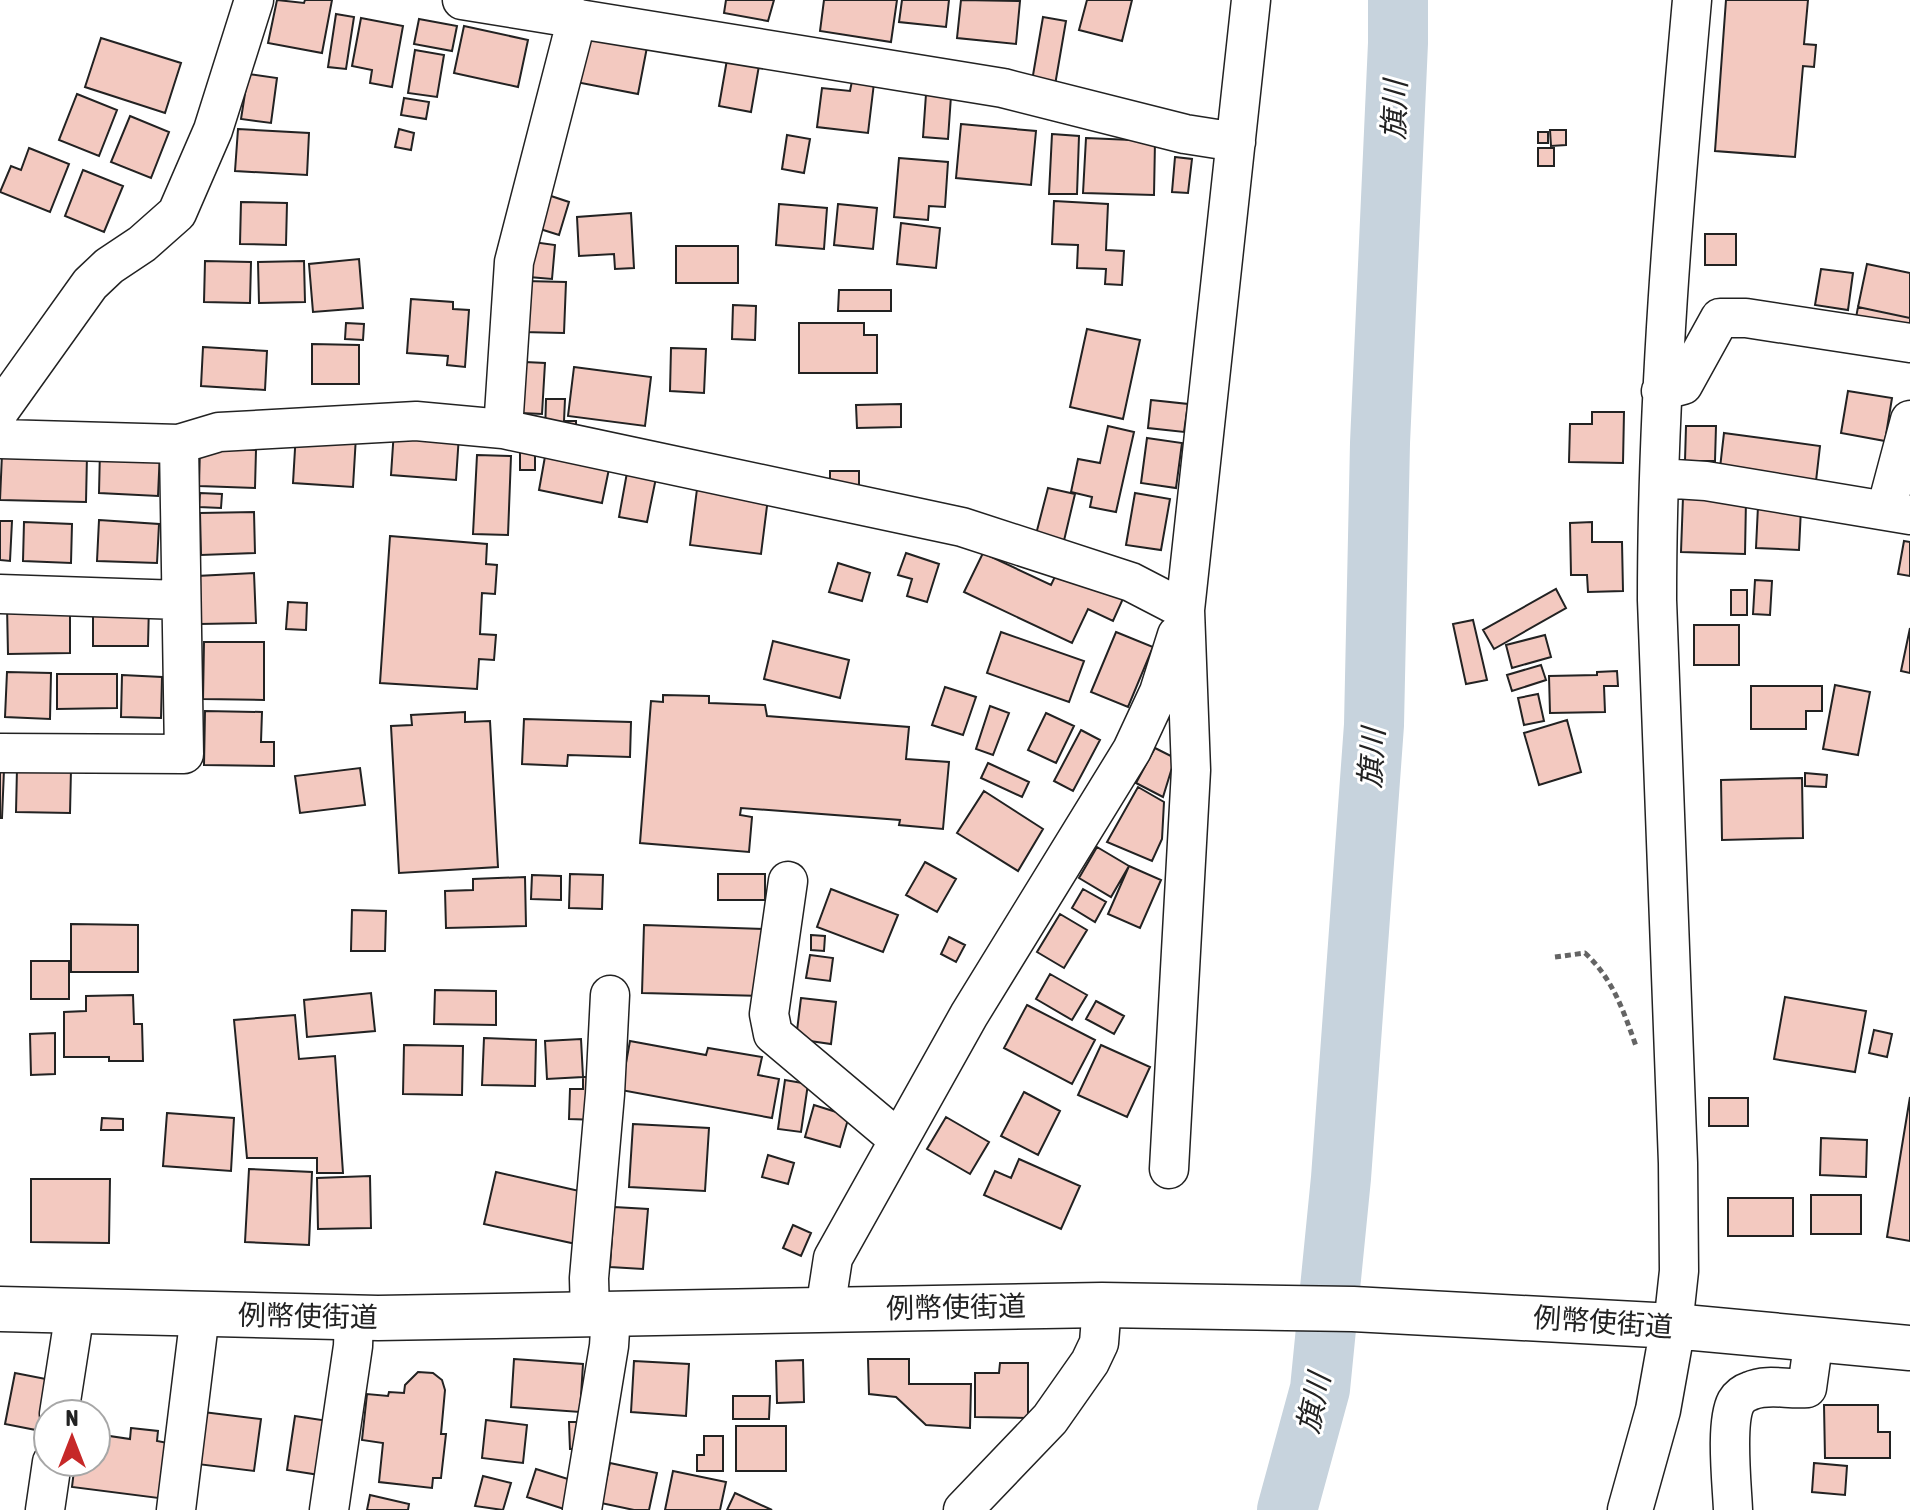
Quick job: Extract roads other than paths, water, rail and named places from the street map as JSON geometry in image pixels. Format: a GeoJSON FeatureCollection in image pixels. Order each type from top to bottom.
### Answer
{"type":"FeatureCollection","features":[{"type":"Feature","properties":{"kind":"main road","name":"例幣使街道"},"geometry":{"type":"LineString","coordinates":[[0,1309],[354,1317],[1102,1305],[1353,1309],[1673,1326],[1910,1348]]}},
{"type":"Feature","properties":{"kind":"main road"},"geometry":{"type":"LineString","coordinates":[[1630,1510],[1658,1410],[1673,1326]]}},
{"type":"Feature","properties":{"kind":"street"},"geometry":{"type":"LineString","coordinates":[[4,394],[90,284],[177,213],[213,130],[254,0]]}},
{"type":"Feature","properties":{"kind":"street"},"geometry":{"type":"LineString","coordinates":[[462,0],[1003,88],[1185,134],[1236,142]]}},
{"type":"Feature","properties":{"kind":"street"},"geometry":{"type":"LineString","coordinates":[[1169,1169],[1191,770],[1185,610],[1251,0]]}},
{"type":"Feature","properties":{"kind":"street"},"geometry":{"type":"LineString","coordinates":[[1673,1326],[1679,1240],[1657,600],[1661,391],[1670,243],[1692,0]]}},
{"type":"Feature","properties":{"kind":"street"},"geometry":{"type":"LineString","coordinates":[[503,429],[514,262],[577,18]]}},
{"type":"Feature","properties":{"kind":"street"},"geometry":{"type":"LineString","coordinates":[[1661,391],[1683,385],[1720,318],[1746,318],[1910,343]]}},
{"type":"Feature","properties":{"kind":"street"},"geometry":{"type":"LineString","coordinates":[[1659,478],[1706,481],[1898,513],[1910,420]]}},
{"type":"Feature","properties":{"kind":"street"},"geometry":{"type":"LineString","coordinates":[[0,439],[179,444],[219,432],[416,421],[503,429],[962,527],[1131,582],[1185,610]]}},
{"type":"Feature","properties":{"kind":"street"},"geometry":{"type":"LineString","coordinates":[[0,753],[184,754],[179,444]]}},
{"type":"Feature","properties":{"kind":"street"},"geometry":{"type":"LineString","coordinates":[[0,594],[181,600]]}},
{"type":"Feature","properties":{"kind":"street"},"geometry":{"type":"LineString","coordinates":[[825,1310],[833,1258],[977,1002],[1132,750],[1159,692],[1185,610]]}},
{"type":"Feature","properties":{"kind":"street"},"geometry":{"type":"LineString","coordinates":[[788,881],[769,1014],[773,1034],[899,1140]]}},
{"type":"Feature","properties":{"kind":"street"},"geometry":{"type":"LineString","coordinates":[[582,1510],[609,1346],[589,1278],[610,995]]}},
{"type":"Feature","properties":{"kind":"street"},"geometry":{"type":"LineString","coordinates":[[963,1510],[1050,1419],[1090,1362],[1099,1343],[1102,1305]]}},
{"type":"Feature","properties":{"kind":"street"},"geometry":{"type":"LineString","coordinates":[[61,1398],[75,1311]]}},
{"type":"Feature","properties":{"kind":"street"},"geometry":{"type":"LineString","coordinates":[[176,1510],[200,1314]]}},
{"type":"Feature","properties":{"kind":"street"},"geometry":{"type":"LineString","coordinates":[[329,1510],[353,1346],[354,1317]]}},
{"type":"Feature","properties":{"kind":"street"},"geometry":{"type":"LineString","coordinates":[[1733,1510],[1731,1434],[1737,1398],[1763,1387],[1807,1388],[1814,1338]]}},
{"type":"Feature","properties":{"kind":"street"},"geometry":{"type":"LineString","coordinates":[[45,1510],[50,1478]]}},
{"type":"Feature","properties":{"kind":"waterway","name":"旗川"},"geometry":{"type":"LineString","coordinates":[[1287,1510],[1320,1389],[1341,1178],[1374,725],[1380,443],[1398,0]]}}]}
